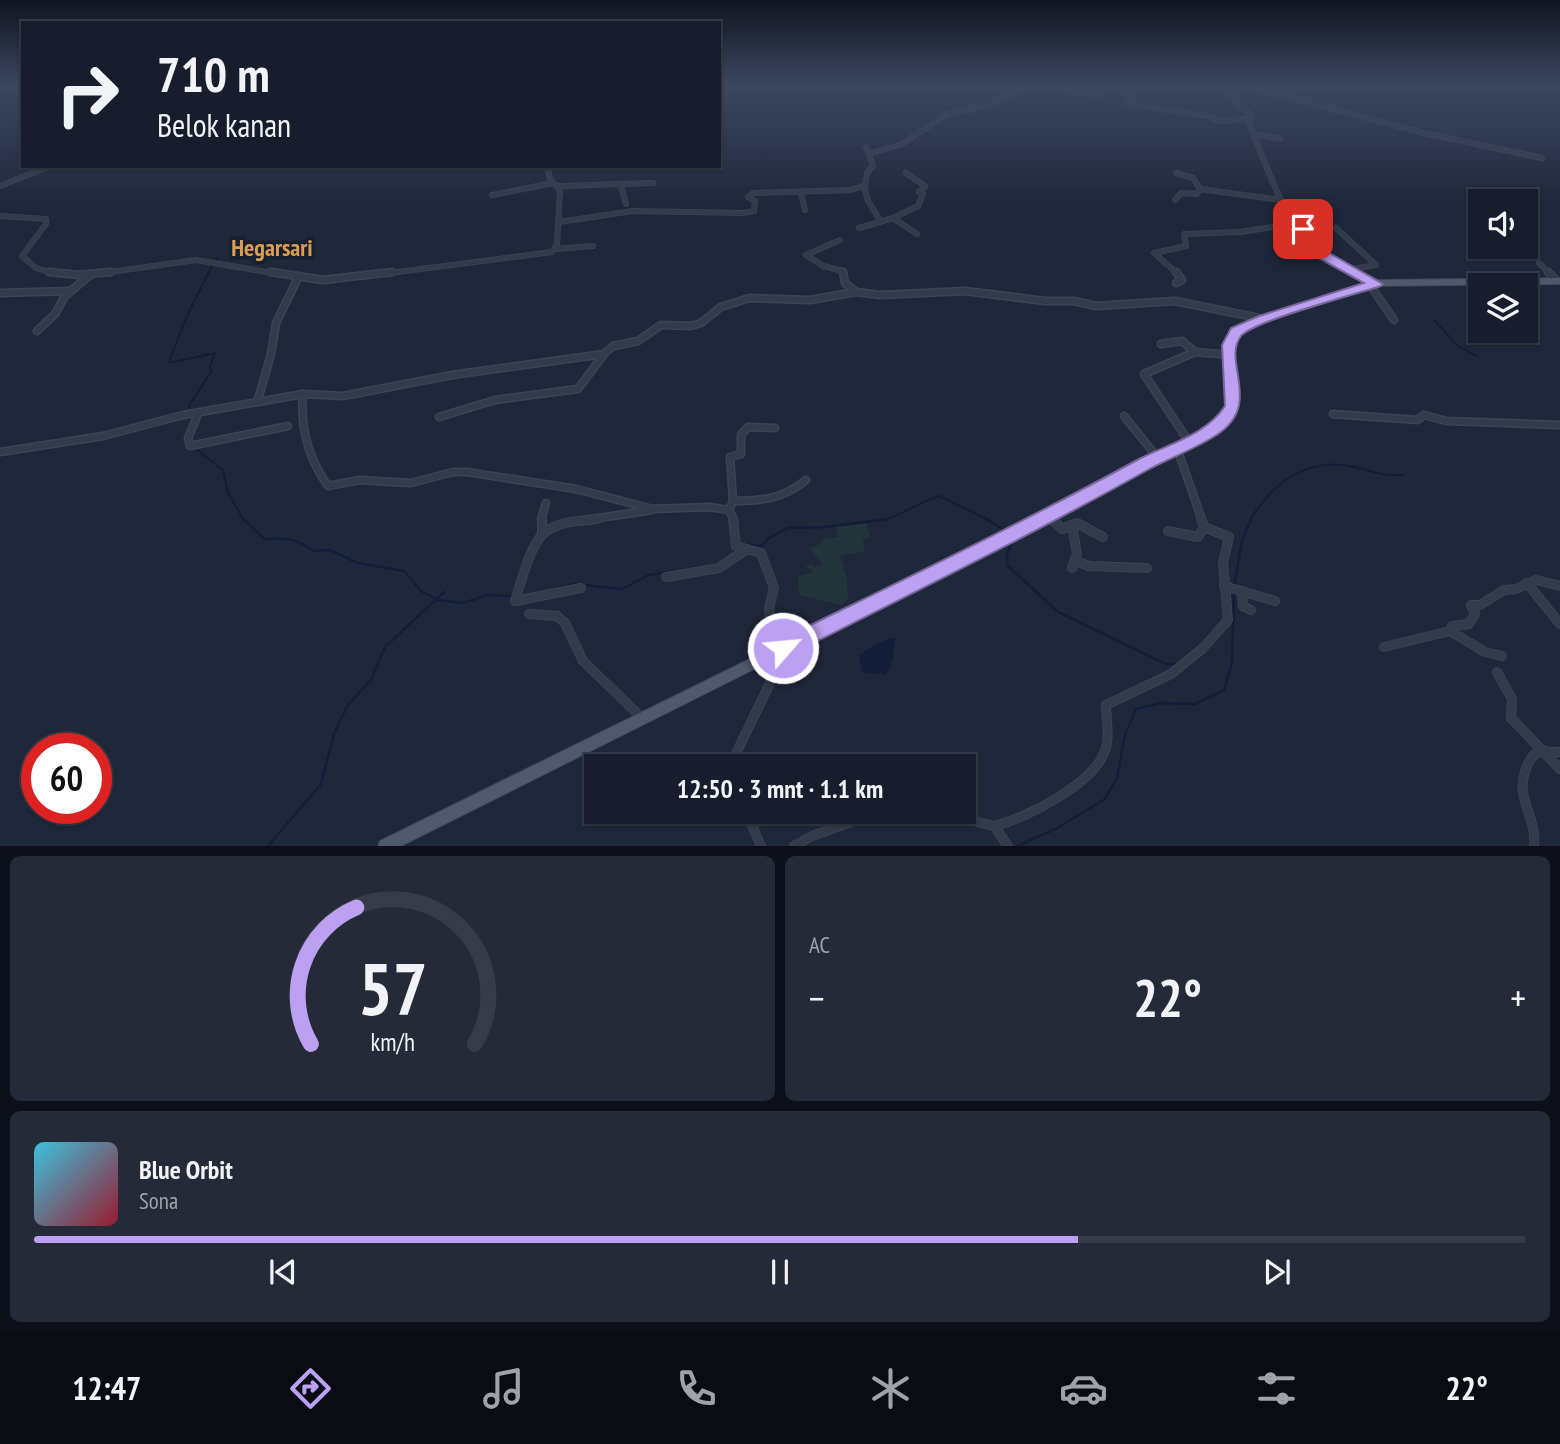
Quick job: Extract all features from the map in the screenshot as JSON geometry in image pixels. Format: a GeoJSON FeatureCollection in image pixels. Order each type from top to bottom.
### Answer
{"type":"FeatureCollection","features":[{"type":"Feature","properties":{"kind":"main road"},"geometry":{"type":"LineString","coordinates":[[385,845],[1050,516],[1157,457],[1210,432],[1230,412],[1233,404],[1229,345],[1236,331],[1264,319],[1373,284],[1559,281]]}},
{"type":"Feature","properties":{"kind":"street"},"geometry":{"type":"LineString","coordinates":[[869,154],[893,148],[927,126]]}},
{"type":"Feature","properties":{"kind":"street"},"geometry":{"type":"LineString","coordinates":[[1251,126],[1281,200],[1316,250],[1373,284],[1394,320]]}},
{"type":"Feature","properties":{"kind":"street"},"geometry":{"type":"LineString","coordinates":[[1399,126],[1542,158]]}},
{"type":"Feature","properties":{"kind":"street"},"geometry":{"type":"LineString","coordinates":[[1254,134],[1280,139]]}},
{"type":"Feature","properties":{"kind":"street"},"geometry":{"type":"LineString","coordinates":[[866,147],[873,166],[867,173],[864,186],[868,201],[880,220]]}},
{"type":"Feature","properties":{"kind":"street"},"geometry":{"type":"LineString","coordinates":[[0,186],[45,168]]}},
{"type":"Feature","properties":{"kind":"street"},"geometry":{"type":"LineString","coordinates":[[547,168],[547,174],[556,185],[559,222],[556,249]]}},
{"type":"Feature","properties":{"kind":"street"},"geometry":{"type":"LineString","coordinates":[[859,228],[893,218],[918,206],[923,194],[919,192],[925,186],[906,173]]}},
{"type":"Feature","properties":{"kind":"street"},"geometry":{"type":"LineString","coordinates":[[1176,173],[1193,178],[1200,189],[1281,200]]}},
{"type":"Feature","properties":{"kind":"street"},"geometry":{"type":"LineString","coordinates":[[492,195],[556,185],[653,183]]}},
{"type":"Feature","properties":{"kind":"street"},"geometry":{"type":"LineString","coordinates":[[621,185],[626,204]]}},
{"type":"Feature","properties":{"kind":"street"},"geometry":{"type":"LineString","coordinates":[[559,222],[595,214],[678,210],[708,214],[745,213],[754,211],[755,201],[748,198],[752,193],[835,192],[864,186]]}},
{"type":"Feature","properties":{"kind":"street"},"geometry":{"type":"LineString","coordinates":[[1175,200],[1181,193],[1199,193],[1200,189]]}},
{"type":"Feature","properties":{"kind":"street"},"geometry":{"type":"LineString","coordinates":[[802,192],[805,210]]}},
{"type":"Feature","properties":{"kind":"street"},"geometry":{"type":"LineString","coordinates":[[1287,208],[1310,206]]}},
{"type":"Feature","properties":{"kind":"street"},"geometry":{"type":"LineString","coordinates":[[0,216],[47,221],[23,250],[22,256],[32,267],[58,275],[91,274],[195,260],[333,279],[593,246]]}},
{"type":"Feature","properties":{"kind":"street"},"geometry":{"type":"LineString","coordinates":[[893,218],[917,234]]}},
{"type":"Feature","properties":{"kind":"street"},"geometry":{"type":"LineString","coordinates":[[1175,283],[1182,280],[1178,272],[1158,260],[1154,253],[1186,246],[1184,234],[1212,234],[1299,223]]}},
{"type":"Feature","properties":{"kind":"street"},"geometry":{"type":"LineString","coordinates":[[1336,228],[1376,265],[1347,270]]}},
{"type":"Feature","properties":{"kind":"street"},"geometry":{"type":"LineString","coordinates":[[840,240],[824,250],[806,256],[823,266],[843,271],[845,283],[856,292]]}},
{"type":"Feature","properties":{"kind":"street"},"geometry":{"type":"LineString","coordinates":[[1539,263],[1559,281]]}},
{"type":"Feature","properties":{"kind":"street"},"geometry":{"type":"LineString","coordinates":[[37,331],[55,314],[63,299],[91,274]]}},
{"type":"Feature","properties":{"kind":"street"},"geometry":{"type":"LineString","coordinates":[[258,400],[271,354],[276,323],[299,276]]}},
{"type":"Feature","properties":{"kind":"street"},"geometry":{"type":"LineString","coordinates":[[0,293],[72,291]]}},
{"type":"Feature","properties":{"kind":"street"},"geometry":{"type":"LineString","coordinates":[[439,416],[495,400],[578,389],[613,346],[638,341],[661,324],[683,326],[701,323],[713,311],[741,299],[821,299],[856,292],[880,295],[965,291],[1045,301],[1074,301],[1096,306],[1175,301],[1264,319]]}},
{"type":"Feature","properties":{"kind":"street"},"geometry":{"type":"LineString","coordinates":[[1161,344],[1184,341],[1195,352]]}},
{"type":"Feature","properties":{"kind":"street"},"geometry":{"type":"LineString","coordinates":[[1189,442],[1143,374],[1195,352],[1230,355]]}},
{"type":"Feature","properties":{"kind":"street"},"geometry":{"type":"LineString","coordinates":[[0,452],[103,436],[183,415],[258,400],[303,394],[343,396],[465,373],[604,354]]}},
{"type":"Feature","properties":{"kind":"street"},"geometry":{"type":"LineString","coordinates":[[303,394],[303,424],[310,456],[328,486],[353,480],[411,483],[453,472],[467,472],[576,489],[653,509]]}},
{"type":"Feature","properties":{"kind":"street"},"geometry":{"type":"LineString","coordinates":[[198,412],[188,438],[190,446],[288,426]]}},
{"type":"Feature","properties":{"kind":"street"},"geometry":{"type":"LineString","coordinates":[[1332,414],[1417,420],[1424,415],[1446,421],[1560,425]]}},
{"type":"Feature","properties":{"kind":"street"},"geometry":{"type":"LineString","coordinates":[[1124,416],[1157,457]]}},
{"type":"Feature","properties":{"kind":"street"},"geometry":{"type":"LineString","coordinates":[[729,510],[733,501],[730,457],[741,454],[741,435],[748,427],[775,428]]}},
{"type":"Feature","properties":{"kind":"street"},"geometry":{"type":"LineString","coordinates":[[1168,531],[1198,537],[1204,527],[1177,448]]}},
{"type":"Feature","properties":{"kind":"street"},"geometry":{"type":"LineString","coordinates":[[733,501],[776,500],[789,495],[806,480]]}},
{"type":"Feature","properties":{"kind":"street"},"geometry":{"type":"LineString","coordinates":[[546,503],[541,521],[542,533],[516,598],[519,602],[582,588]]}},
{"type":"Feature","properties":{"kind":"street"},"geometry":{"type":"LineString","coordinates":[[542,533],[562,524],[653,509],[709,507],[729,510],[743,548]]}},
{"type":"Feature","properties":{"kind":"street"},"geometry":{"type":"LineString","coordinates":[[1050,516],[1062,529],[1072,525],[1084,525],[1103,537]]}},
{"type":"Feature","properties":{"kind":"street"},"geometry":{"type":"LineString","coordinates":[[1072,525],[1074,564],[1147,568]]}},
{"type":"Feature","properties":{"kind":"street"},"geometry":{"type":"LineString","coordinates":[[976,822],[994,826],[1016,819],[1083,779],[1107,749],[1106,705],[1112,699],[1149,686],[1182,668],[1228,620],[1223,563],[1230,539],[1226,533],[1204,527]]}},
{"type":"Feature","properties":{"kind":"street"},"geometry":{"type":"LineString","coordinates":[[666,577],[724,566],[743,548]]}},
{"type":"Feature","properties":{"kind":"street"},"geometry":{"type":"LineString","coordinates":[[736,754],[772,679],[769,629],[770,602],[774,588],[761,553],[743,548]]}},
{"type":"Feature","properties":{"kind":"street"},"geometry":{"type":"LineString","coordinates":[[1450,631],[1452,626],[1472,621],[1475,614],[1472,605],[1480,605],[1504,590],[1543,580],[1560,586]]}},
{"type":"Feature","properties":{"kind":"street"},"geometry":{"type":"LineString","coordinates":[[1527,583],[1560,624]]}},
{"type":"Feature","properties":{"kind":"street"},"geometry":{"type":"LineString","coordinates":[[1227,586],[1275,601]]}},
{"type":"Feature","properties":{"kind":"street"},"geometry":{"type":"LineString","coordinates":[[1241,591],[1243,606],[1251,610]]}},
{"type":"Feature","properties":{"kind":"street"},"geometry":{"type":"LineString","coordinates":[[529,614],[557,616],[565,623],[583,662],[642,718]]}},
{"type":"Feature","properties":{"kind":"street"},"geometry":{"type":"LineString","coordinates":[[1384,647],[1450,631],[1485,652],[1502,656]]}},
{"type":"Feature","properties":{"kind":"street"},"geometry":{"type":"LineString","coordinates":[[1497,672],[1515,705],[1511,718],[1560,769]]}},
{"type":"Feature","properties":{"kind":"street"},"geometry":{"type":"LineString","coordinates":[[1534,845],[1535,831],[1520,795],[1521,777],[1531,757],[1538,751],[1560,752]]}},
{"type":"Feature","properties":{"kind":"street"},"geometry":{"type":"LineString","coordinates":[[751,824],[761,845]]}},
{"type":"Feature","properties":{"kind":"street"},"geometry":{"type":"LineString","coordinates":[[794,845],[846,824]]}},
{"type":"Feature","properties":{"kind":"street"},"geometry":{"type":"LineString","coordinates":[[994,826],[1008,845]]}},
{"type":"Feature","properties":{"kind":"shaded area"},"geometry":{"type":"Polygon","coordinates":[[[866,521],[870,538],[863,540],[865,552],[840,555],[847,579],[848,599],[842,605],[799,595],[798,576],[814,572],[805,566],[823,564],[810,549],[823,542],[822,539],[838,537],[836,525],[866,521]]]}},
{"type":"Feature","properties":{"kind":"water"},"geometry":{"type":"Polygon","coordinates":[[[895,638],[893,660],[886,675],[862,672],[859,656],[875,644],[895,638]]]}},
{"type":"Feature","properties":{"kind":"waterway"},"geometry":{"type":"LineString","coordinates":[[190,411],[189,406],[211,372],[210,366],[215,353],[169,363],[188,315],[218,258]]}},
{"type":"Feature","properties":{"kind":"waterway"},"geometry":{"type":"LineString","coordinates":[[1434,320],[1458,346],[1476,356]]}},
{"type":"Feature","properties":{"kind":"waterway"},"geometry":{"type":"LineString","coordinates":[[195,448],[223,470],[228,493],[244,520]]}},
{"type":"Feature","properties":{"kind":"waterway"},"geometry":{"type":"LineString","coordinates":[[1250,520],[1279,485],[1304,470],[1334,465],[1404,475]]}},
{"type":"Feature","properties":{"kind":"waterway"},"geometry":{"type":"LineString","coordinates":[[884,520],[939,496],[989,520]]}},
{"type":"Feature","properties":{"kind":"waterway"},"geometry":{"type":"LineString","coordinates":[[884,520],[889,519]]}},
{"type":"Feature","properties":{"kind":"waterway"},"geometry":{"type":"LineString","coordinates":[[986,519],[1009,533]]}},
{"type":"Feature","properties":{"kind":"waterway"},"geometry":{"type":"LineString","coordinates":[[1234,586],[1242,541],[1251,519]]}},
{"type":"Feature","properties":{"kind":"waterway"},"geometry":{"type":"LineString","coordinates":[[244,520],[265,539],[290,540],[313,551],[330,550],[358,563],[404,571],[421,591],[436,599]]}},
{"type":"Feature","properties":{"kind":"waterway"},"geometry":{"type":"LineString","coordinates":[[746,545],[761,546],[769,538],[788,528],[825,527],[884,520]]}},
{"type":"Feature","properties":{"kind":"waterway"},"geometry":{"type":"LineString","coordinates":[[1013,540],[1007,554],[1007,565],[1058,612],[1166,664],[1176,664]]}},
{"type":"Feature","properties":{"kind":"waterway"},"geometry":{"type":"LineString","coordinates":[[551,590],[575,584],[622,589],[649,575],[719,564]]}},
{"type":"Feature","properties":{"kind":"waterway"},"geometry":{"type":"LineString","coordinates":[[436,599],[444,592]]}},
{"type":"Feature","properties":{"kind":"waterway"},"geometry":{"type":"LineString","coordinates":[[1018,846],[1057,828],[1105,799],[1117,778],[1125,735],[1136,709],[1161,703],[1195,704],[1224,690],[1232,663],[1234,592]]}},
{"type":"Feature","properties":{"kind":"waterway"},"geometry":{"type":"LineString","coordinates":[[436,599],[463,603],[488,595],[511,596]]}},
{"type":"Feature","properties":{"kind":"waterway"},"geometry":{"type":"LineString","coordinates":[[268,846],[321,784],[334,734],[347,706],[371,680],[385,647],[436,599]]}},
{"type":"Feature","properties":{"kind":"waterway"},"geometry":{"type":"LineString","coordinates":[[1199,647],[1211,633]]}},
{"type":"Feature","properties":{"kind":"district","name":"Hegarsari"},"geometry":{"type":"Point","coordinates":[272,247]}},
{"type":"Feature","properties":{"kind":"route"},"geometry":{"type":"LineString","coordinates":[[783,648],[1050,516],[1157,457],[1210,432],[1230,412],[1233,404],[1229,345],[1236,331],[1264,319],[1376,284],[1319,253],[1303,229]]}}]}
